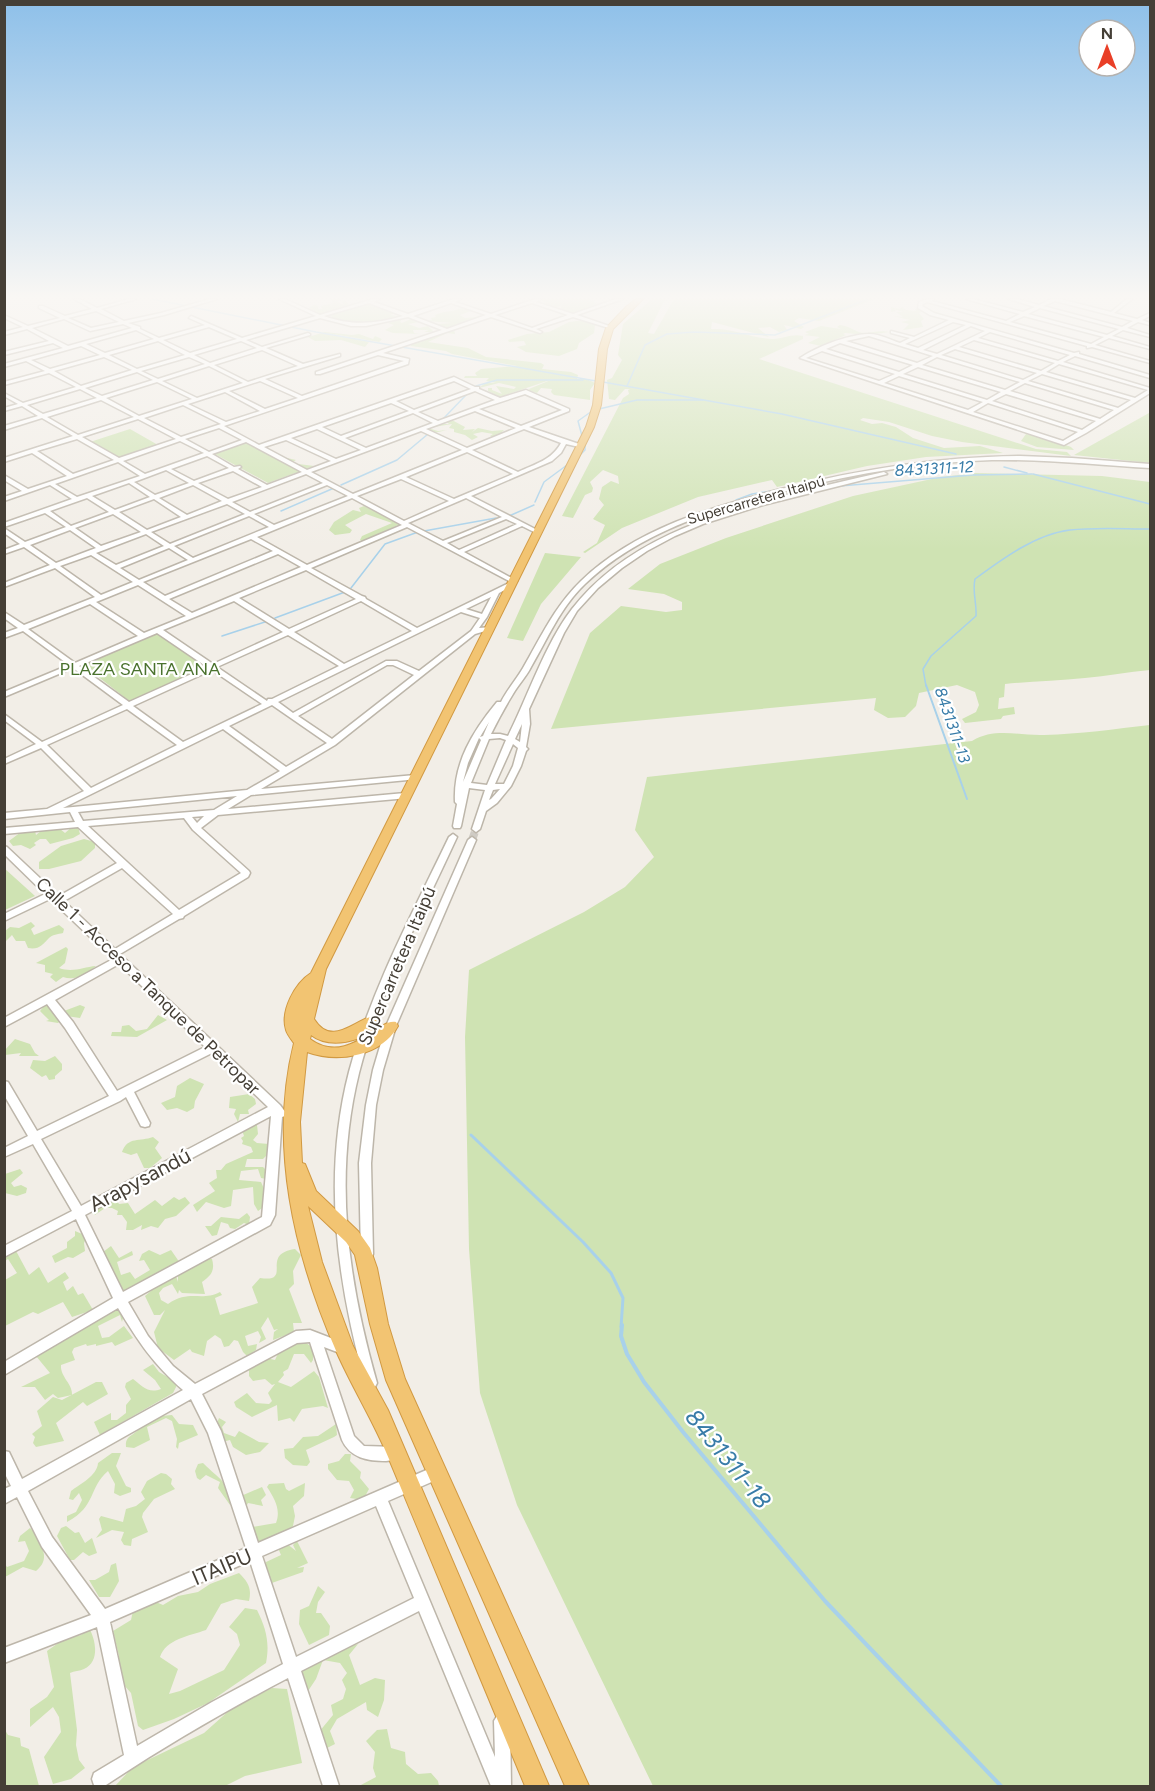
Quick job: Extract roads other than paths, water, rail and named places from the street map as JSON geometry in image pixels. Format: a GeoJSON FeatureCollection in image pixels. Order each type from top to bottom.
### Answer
{"type":"FeatureCollection","features":[{"type":"Feature","properties":{"kind":"highway"},"geometry":{"type":"LineString","coordinates":[[391,1026],[362,1047],[332,1052],[314,1049],[301,1041],[293,1030],[295,1004],[319,969],[538,532],[597,405],[599,383]]}},
{"type":"Feature","properties":{"kind":"highway"},"geometry":{"type":"LineString","coordinates":[[319,969],[301,1041],[292,1122],[294,1176],[312,1262],[345,1350],[381,1417],[537,1786]]}},
{"type":"Feature","properties":{"kind":"highway"},"geometry":{"type":"LineString","coordinates":[[306,1018],[318,1034],[333,1039],[348,1036],[370,1023]]}},
{"type":"Feature","properties":{"kind":"highway"},"geometry":{"type":"LineString","coordinates":[[294,1143],[302,1179],[314,1204],[353,1237],[367,1263],[376,1311],[389,1360],[410,1415],[438,1472],[577,1786]]}},
{"type":"Feature","properties":{"kind":"street"},"geometry":{"type":"LineString","coordinates":[[73,383],[269,486]]}},
{"type":"Feature","properties":{"kind":"street"},"geometry":{"type":"LineString","coordinates":[[4,410],[97,383]]}},
{"type":"Feature","properties":{"kind":"street"},"geometry":{"type":"LineString","coordinates":[[4,428],[154,383]]}},
{"type":"Feature","properties":{"kind":"street"},"geometry":{"type":"LineString","coordinates":[[162,383],[196,399]]}},
{"type":"Feature","properties":{"kind":"street"},"geometry":{"type":"LineString","coordinates":[[4,454],[8,459],[247,383]]}},
{"type":"Feature","properties":{"kind":"street"},"geometry":{"type":"LineString","coordinates":[[268,383],[302,398]]}},
{"type":"Feature","properties":{"kind":"street"},"geometry":{"type":"LineString","coordinates":[[4,499],[347,383]]}},
{"type":"Feature","properties":{"kind":"street"},"geometry":{"type":"LineString","coordinates":[[259,447],[444,383]]}},
{"type":"Feature","properties":{"kind":"street"},"geometry":{"type":"LineString","coordinates":[[463,383],[500,400]]}},
{"type":"Feature","properties":{"kind":"street"},"geometry":{"type":"LineString","coordinates":[[880,383],[1065,443],[1150,390]]}},
{"type":"Feature","properties":{"kind":"street"},"geometry":{"type":"LineString","coordinates":[[926,383],[1084,432]]}},
{"type":"Feature","properties":{"kind":"street"},"geometry":{"type":"LineString","coordinates":[[975,383],[1101,421]]}},
{"type":"Feature","properties":{"kind":"street"},"geometry":{"type":"LineString","coordinates":[[968,412],[1023,383]]}},
{"type":"Feature","properties":{"kind":"street"},"geometry":{"type":"LineString","coordinates":[[1026,383],[1119,410]]}},
{"type":"Feature","properties":{"kind":"street"},"geometry":{"type":"LineString","coordinates":[[1078,383],[1136,400]]}},
{"type":"Feature","properties":{"kind":"street"},"geometry":{"type":"LineString","coordinates":[[1125,383],[1150,390]]}},
{"type":"Feature","properties":{"kind":"street"},"geometry":{"type":"LineString","coordinates":[[341,438],[477,388]]}},
{"type":"Feature","properties":{"kind":"street"},"geometry":{"type":"LineString","coordinates":[[224,390],[265,411]]}},
{"type":"Feature","properties":{"kind":"street"},"geometry":{"type":"LineString","coordinates":[[4,585],[500,400],[526,392],[567,409],[4,636]]}},
{"type":"Feature","properties":{"kind":"street"},"geometry":{"type":"LineString","coordinates":[[4,396],[145,476]]}},
{"type":"Feature","properties":{"kind":"street"},"geometry":{"type":"LineString","coordinates":[[388,402],[436,424]]}},
{"type":"Feature","properties":{"kind":"street"},"geometry":{"type":"LineString","coordinates":[[182,403],[222,425],[245,441],[353,495],[513,582]]}},
{"type":"Feature","properties":{"kind":"street"},"geometry":{"type":"LineString","coordinates":[[474,409],[521,428],[579,445]]}},
{"type":"Feature","properties":{"kind":"street"},"geometry":{"type":"LineString","coordinates":[[318,427],[365,450]]}},
{"type":"Feature","properties":{"kind":"street"},"geometry":{"type":"LineString","coordinates":[[421,429],[518,474]]}},
{"type":"Feature","properties":{"kind":"street"},"geometry":{"type":"LineString","coordinates":[[286,438],[335,461]]}},
{"type":"Feature","properties":{"kind":"street"},"geometry":{"type":"LineString","coordinates":[[4,525],[245,441]]}},
{"type":"Feature","properties":{"kind":"street"},"geometry":{"type":"LineString","coordinates":[[4,695],[309,567],[550,460],[560,452],[564,442]]}},
{"type":"Feature","properties":{"kind":"street"},"geometry":{"type":"LineString","coordinates":[[33,451],[72,476]]}},
{"type":"Feature","properties":{"kind":"street","name":"Supercarretera Itaipú"},"geometry":{"type":"LineString","coordinates":[[457,826],[461,808],[462,784],[510,693],[528,666],[550,621],[576,589],[593,573],[620,554],[667,528],[718,508],[856,473],[934,461],[1021,461],[1150,466]]}},
{"type":"Feature","properties":{"kind":"street","name":"Supercarretera Itaipú"},"geometry":{"type":"LineString","coordinates":[[367,1263],[364,1184],[366,1143],[377,1078],[391,1026],[474,834],[488,788],[559,634],[576,609],[614,570],[673,535],[734,511],[878,475],[936,467],[1021,461],[1150,471]]}},
{"type":"Feature","properties":{"kind":"street"},"geometry":{"type":"LineString","coordinates":[[166,468],[273,527]]}},
{"type":"Feature","properties":{"kind":"street"},"geometry":{"type":"LineString","coordinates":[[4,552],[237,469]]}},
{"type":"Feature","properties":{"kind":"street"},"geometry":{"type":"LineString","coordinates":[[400,476],[454,501]]}},
{"type":"Feature","properties":{"kind":"street"},"geometry":{"type":"LineString","coordinates":[[4,477],[27,491]]}},
{"type":"Feature","properties":{"kind":"street"},"geometry":{"type":"LineString","coordinates":[[129,481],[186,517]]}},
{"type":"Feature","properties":{"kind":"street"},"geometry":{"type":"LineString","coordinates":[[50,483],[77,500]]}},
{"type":"Feature","properties":{"kind":"street"},"geometry":{"type":"LineString","coordinates":[[116,567],[328,483]]}},
{"type":"Feature","properties":{"kind":"street"},"geometry":{"type":"LineString","coordinates":[[88,496],[192,560]]}},
{"type":"Feature","properties":{"kind":"street"},"geometry":{"type":"LineString","coordinates":[[464,497],[504,518],[513,520]]}},
{"type":"Feature","properties":{"kind":"street"},"geometry":{"type":"LineString","coordinates":[[464,497],[538,532]]}},
{"type":"Feature","properties":{"kind":"street"},"geometry":{"type":"LineString","coordinates":[[46,511],[101,549]]}},
{"type":"Feature","properties":{"kind":"street"},"geometry":{"type":"LineString","coordinates":[[443,543],[504,518]]}},
{"type":"Feature","properties":{"kind":"street"},"geometry":{"type":"LineString","coordinates":[[459,552],[522,524]]}},
{"type":"Feature","properties":{"kind":"street"},"geometry":{"type":"LineString","coordinates":[[4,530],[100,597]]}},
{"type":"Feature","properties":{"kind":"street"},"geometry":{"type":"LineString","coordinates":[[251,536],[416,630]]}},
{"type":"Feature","properties":{"kind":"street"},"geometry":{"type":"LineString","coordinates":[[164,599],[279,551]]}},
{"type":"Feature","properties":{"kind":"street"},"geometry":{"type":"LineString","coordinates":[[91,552],[191,616]]}},
{"type":"Feature","properties":{"kind":"street"},"geometry":{"type":"LineString","coordinates":[[48,812],[513,582]]}},
{"type":"Feature","properties":{"kind":"street"},"geometry":{"type":"LineString","coordinates":[[196,828],[207,818],[332,743],[473,632],[484,617],[496,591]]}},
{"type":"Feature","properties":{"kind":"street"},"geometry":{"type":"LineString","coordinates":[[234,598],[343,666]]}},
{"type":"Feature","properties":{"kind":"street"},"geometry":{"type":"LineString","coordinates":[[4,762],[363,598]]}},
{"type":"Feature","properties":{"kind":"street"},"geometry":{"type":"LineString","coordinates":[[90,601],[143,636]]}},
{"type":"Feature","properties":{"kind":"street"},"geometry":{"type":"LineString","coordinates":[[459,609],[484,617]]}},
{"type":"Feature","properties":{"kind":"street"},"geometry":{"type":"LineString","coordinates":[[4,614],[183,746]]}},
{"type":"Feature","properties":{"kind":"street"},"geometry":{"type":"LineString","coordinates":[[473,632],[490,628]]}},
{"type":"Feature","properties":{"kind":"street"},"geometry":{"type":"LineString","coordinates":[[158,630],[212,667],[268,702],[294,715],[332,743]]}},
{"type":"Feature","properties":{"kind":"street"},"geometry":{"type":"LineString","coordinates":[[294,715],[387,663],[394,663],[418,674]]}},
{"type":"Feature","properties":{"kind":"street"},"geometry":{"type":"LineString","coordinates":[[507,786],[488,788],[462,784],[460,773],[491,714],[510,693]]}},
{"type":"Feature","properties":{"kind":"street"},"geometry":{"type":"LineString","coordinates":[[482,810],[507,786],[524,749],[526,707]]}},
{"type":"Feature","properties":{"kind":"street"},"geometry":{"type":"LineString","coordinates":[[4,716],[42,745],[89,791]]}},
{"type":"Feature","properties":{"kind":"street"},"geometry":{"type":"LineString","coordinates":[[223,725],[285,771]]}},
{"type":"Feature","properties":{"kind":"street"},"geometry":{"type":"LineString","coordinates":[[475,741],[488,736],[511,738],[524,749]]}},
{"type":"Feature","properties":{"kind":"street"},"geometry":{"type":"LineString","coordinates":[[4,816],[415,777]]}},
{"type":"Feature","properties":{"kind":"street"},"geometry":{"type":"LineString","coordinates":[[374,781],[374,799]]}},
{"type":"Feature","properties":{"kind":"street"},"geometry":{"type":"LineString","coordinates":[[4,831],[405,796]]}},
{"type":"Feature","properties":{"kind":"street"},"geometry":{"type":"LineString","coordinates":[[73,810],[81,825],[180,916]]}},
{"type":"Feature","properties":{"kind":"street"},"geometry":{"type":"LineString","coordinates":[[4,1023],[49,999],[244,878],[246,873],[196,828],[186,815]]}},
{"type":"Feature","properties":{"kind":"street","name":"Supercarretera Itaipú"},"geometry":{"type":"LineString","coordinates":[[381,1417],[362,1355],[347,1290],[339,1225],[339,1188],[344,1133],[350,1093],[370,1023],[453,837]]}},
{"type":"Feature","properties":{"kind":"street","name":"Calle 1 - Acceso a Tanque de Petropar"},"geometry":{"type":"LineString","coordinates":[[4,849],[292,1122]]}},
{"type":"Feature","properties":{"kind":"street"},"geometry":{"type":"LineString","coordinates":[[4,918],[55,897],[123,864]]}},
{"type":"Feature","properties":{"kind":"street"},"geometry":{"type":"LineString","coordinates":[[49,999],[69,1025],[116,1098]]}},
{"type":"Feature","properties":{"kind":"street"},"geometry":{"type":"LineString","coordinates":[[4,1153],[213,1048]]}},
{"type":"Feature","properties":{"kind":"street"},"geometry":{"type":"LineString","coordinates":[[4,1085],[79,1213],[120,1300],[147,1345],[169,1370],[194,1391],[214,1431],[331,1786]]}},
{"type":"Feature","properties":{"kind":"street"},"geometry":{"type":"LineString","coordinates":[[128,1091],[145,1123]]}},
{"type":"Feature","properties":{"kind":"street"},"geometry":{"type":"LineString","coordinates":[[4,1369],[120,1300],[266,1221],[269,1215],[276,1109]]}},
{"type":"Feature","properties":{"kind":"street","name":"Arapysandú"},"geometry":{"type":"LineString","coordinates":[[4,1252],[276,1109]]}},
{"type":"Feature","properties":{"kind":"street"},"geometry":{"type":"LineString","coordinates":[[4,1497],[296,1337],[303,1335],[315,1338],[345,1350]]}},
{"type":"Feature","properties":{"kind":"street"},"geometry":{"type":"LineString","coordinates":[[315,1338],[349,1440],[355,1450],[364,1453],[396,1454]]}},
{"type":"Feature","properties":{"kind":"street"},"geometry":{"type":"LineString","coordinates":[[4,1457],[52,1549],[102,1618],[132,1757]]}},
{"type":"Feature","properties":{"kind":"street","name":"ITAIPU"},"geometry":{"type":"LineString","coordinates":[[4,1656],[102,1618],[254,1554],[438,1472]]}},
{"type":"Feature","properties":{"kind":"street"},"geometry":{"type":"LineString","coordinates":[[380,1498],[499,1786]]}},
{"type":"Feature","properties":{"kind":"street"},"geometry":{"type":"LineString","coordinates":[[100,1779],[132,1757],[292,1666],[422,1602]]}},
{"type":"Feature","properties":{"kind":"street"},"geometry":{"type":"LineString","coordinates":[[502,1704],[503,1786]]}},
{"type":"Feature","properties":{"kind":"waterway"},"geometry":{"type":"LineString","coordinates":[[476,386],[488,383]]}},
{"type":"Feature","properties":{"kind":"waterway"},"geometry":{"type":"LineString","coordinates":[[606,383],[782,414],[956,454]]}},
{"type":"Feature","properties":{"kind":"waterway"},"geometry":{"type":"LineString","coordinates":[[442,420],[467,394]]}},
{"type":"Feature","properties":{"kind":"waterway"},"geometry":{"type":"LineString","coordinates":[[599,409],[637,400],[703,400]]}},
{"type":"Feature","properties":{"kind":"waterway"},"geometry":{"type":"LineString","coordinates":[[582,436],[578,421],[592,411]]}},
{"type":"Feature","properties":{"kind":"waterway"},"geometry":{"type":"LineString","coordinates":[[341,485],[397,460],[428,434]]}},
{"type":"Feature","properties":{"kind":"waterway"},"geometry":{"type":"LineString","coordinates":[[578,457],[585,450],[585,445]]}},
{"type":"Feature","properties":{"kind":"waterway"},"geometry":{"type":"LineString","coordinates":[[535,502],[544,482],[567,465]]}},
{"type":"Feature","properties":{"kind":"waterway"},"geometry":{"type":"LineString","coordinates":[[1004,467],[1027,473]]}},
{"type":"Feature","properties":{"kind":"waterway","name":"8431311-12"},"geometry":{"type":"LineString","coordinates":[[840,486],[973,475],[1032,474]]}},
{"type":"Feature","properties":{"kind":"waterway"},"geometry":{"type":"LineString","coordinates":[[1033,474],[1150,504]]}},
{"type":"Feature","properties":{"kind":"waterway","name":"8431311-12"},"geometry":{"type":"LineString","coordinates":[[791,489],[821,487]]}},
{"type":"Feature","properties":{"kind":"waterway"},"geometry":{"type":"LineString","coordinates":[[281,511],[334,488]]}},
{"type":"Feature","properties":{"kind":"waterway","name":"8431311-12"},"geometry":{"type":"LineString","coordinates":[[736,500],[752,494],[777,490]]}},
{"type":"Feature","properties":{"kind":"waterway"},"geometry":{"type":"LineString","coordinates":[[509,516],[534,505]]}},
{"type":"Feature","properties":{"kind":"waterway"},"geometry":{"type":"LineString","coordinates":[[424,531],[496,518]]}},
{"type":"Feature","properties":{"kind":"waterway","name":"8431311-13"},"geometry":{"type":"LineString","coordinates":[[926,686],[923,669],[931,656],[976,616],[975,579],[996,563],[1020,548],[1057,532],[1090,529],[1150,529]]}},
{"type":"Feature","properties":{"kind":"waterway"},"geometry":{"type":"LineString","coordinates":[[351,588],[385,544],[418,532]]}},
{"type":"Feature","properties":{"kind":"waterway"},"geometry":{"type":"LineString","coordinates":[[275,618],[345,592]]}},
{"type":"Feature","properties":{"kind":"waterway"},"geometry":{"type":"LineString","coordinates":[[222,636],[268,621]]}},
{"type":"Feature","properties":{"kind":"waterway","name":"8431311-13"},"geometry":{"type":"LineString","coordinates":[[926,685],[967,799]]}},
{"type":"Feature","properties":{"kind":"waterway","name":"8431311-18"},"geometry":{"type":"LineString","coordinates":[[471,1135],[583,1242],[611,1273],[623,1298],[621,1327]]}},
{"type":"Feature","properties":{"kind":"waterway","name":"8431311-18"},"geometry":{"type":"LineString","coordinates":[[622,1325],[621,1336],[627,1354],[644,1382],[683,1432],[825,1601],[1001,1786]]}},
{"type":"Feature","properties":{"kind":"tunnel"},"geometry":{"type":"LineString","coordinates":[[472,840],[476,829]]}},
{"type":"Feature","properties":{"kind":"park label","name":"PLAZA SANTA ANA"},"geometry":{"type":"Point","coordinates":[140,669]}}]}
